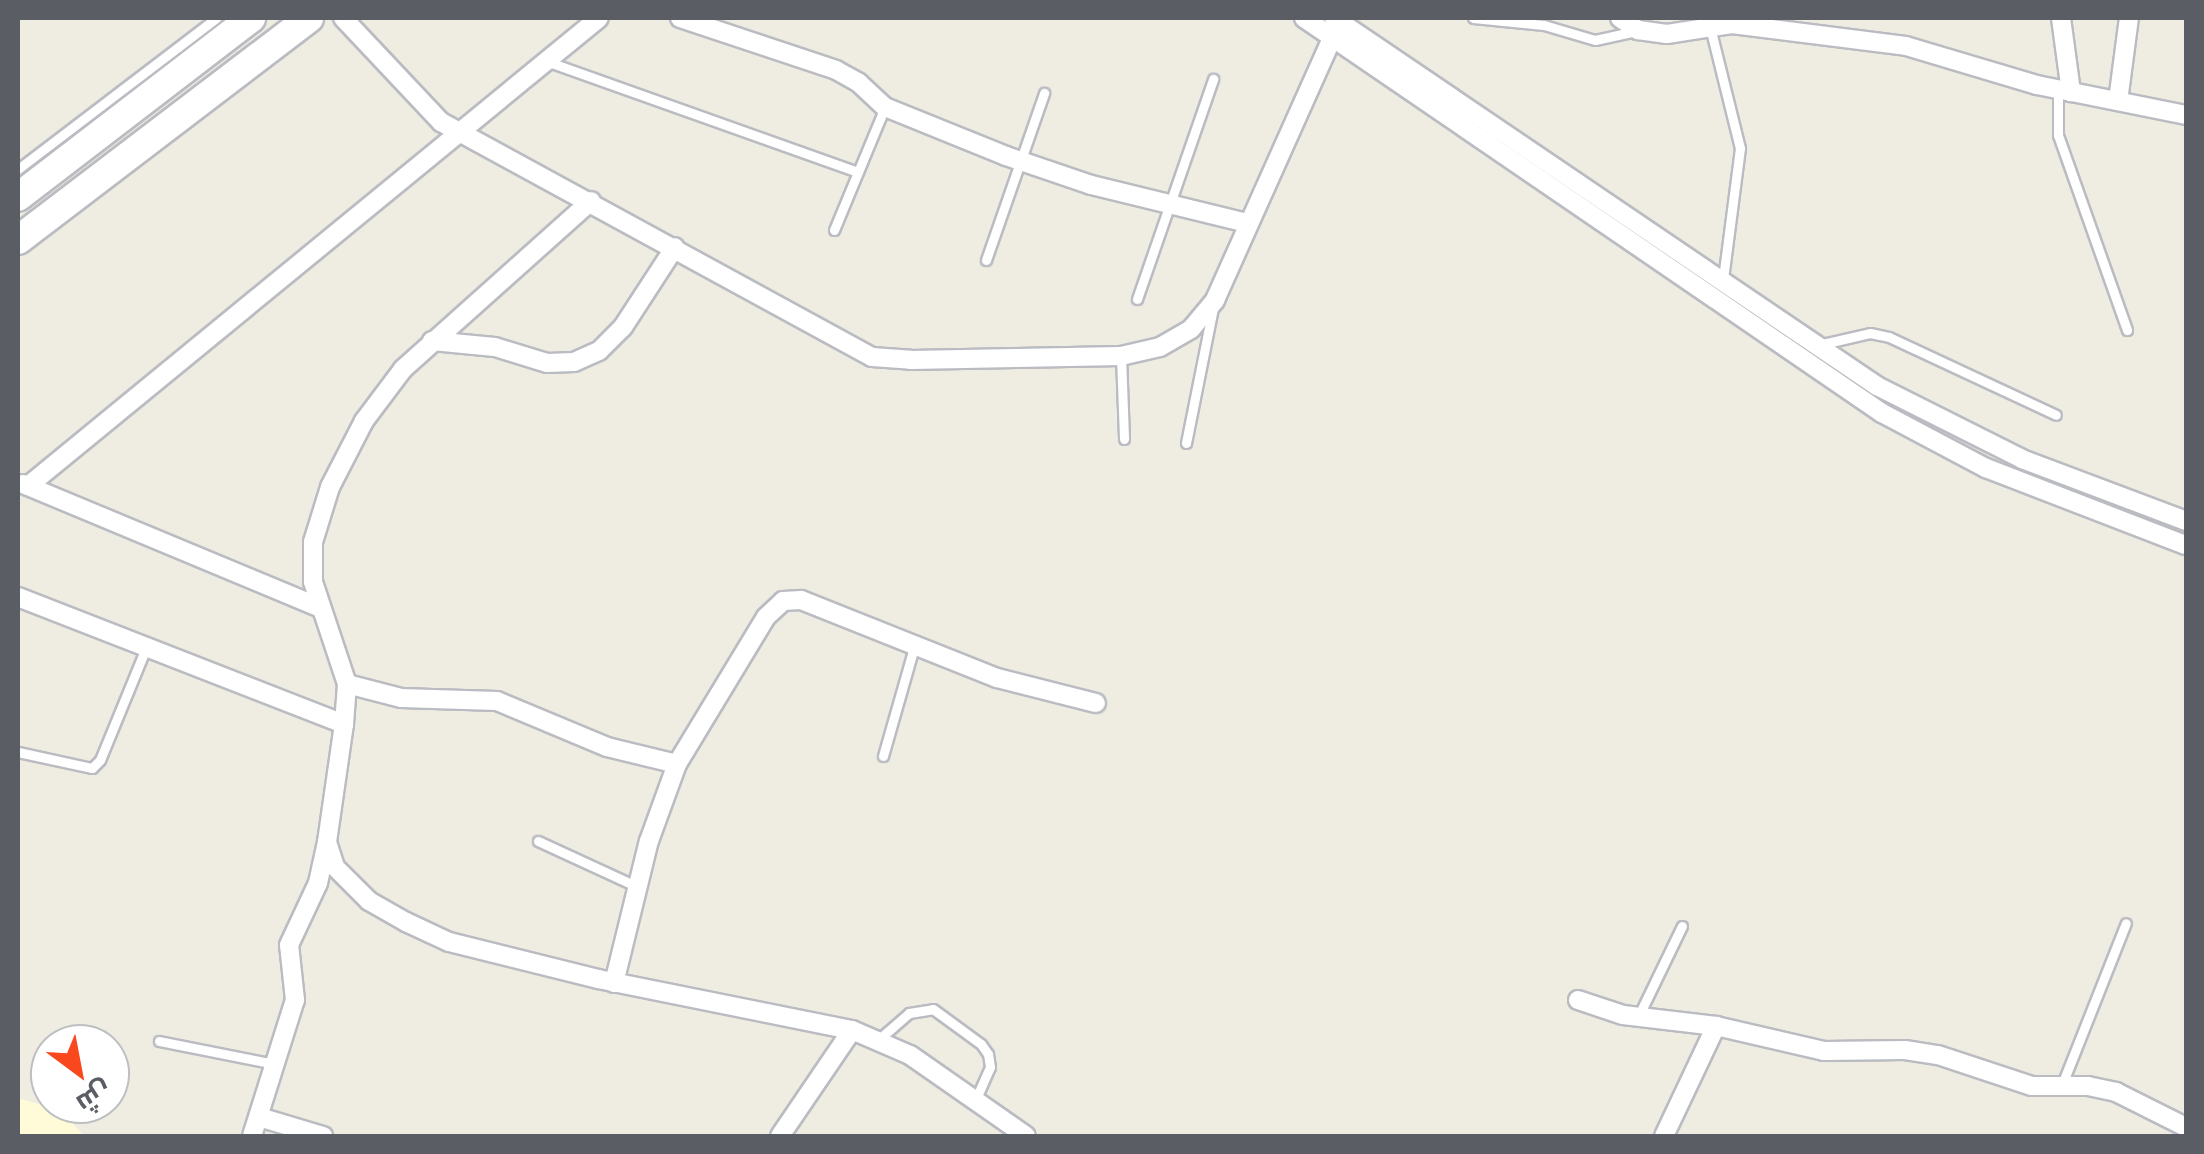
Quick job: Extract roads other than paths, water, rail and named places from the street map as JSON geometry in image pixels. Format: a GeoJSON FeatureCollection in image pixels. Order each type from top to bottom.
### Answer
{"type":"FeatureCollection","features":[{"type":"Feature","properties":{"kind":"main road"},"geometry":{"type":"LineString","coordinates":[[18,197],[251,18]]}},
{"type":"Feature","properties":{"kind":"main road"},"geometry":{"type":"LineString","coordinates":[[18,240],[309,18]]}},
{"type":"Feature","properties":{"kind":"street"},"geometry":{"type":"LineString","coordinates":[[343,18],[441,122],[872,356],[1121,356],[1160,347],[1191,329],[1215,300],[1332,38]]}},
{"type":"Feature","properties":{"kind":"street"},"geometry":{"type":"LineString","coordinates":[[321,608],[23,484],[599,18]]}},
{"type":"Feature","properties":{"kind":"street"},"geometry":{"type":"LineString","coordinates":[[680,18],[836,70],[885,107],[1021,161],[1167,205],[1247,223]]}},
{"type":"Feature","properties":{"kind":"street"},"geometry":{"type":"LineString","coordinates":[[1304,18],[1882,412],[1986,468],[2186,544]]}},
{"type":"Feature","properties":{"kind":"street"},"geometry":{"type":"LineString","coordinates":[[1334,18],[1877,386],[2022,459],[2186,521]]}},
{"type":"Feature","properties":{"kind":"street"},"geometry":{"type":"LineString","coordinates":[[1620,18],[1638,30],[1667,34],[1710,26],[1784,28],[1906,46],[2064,91],[2186,114]]}},
{"type":"Feature","properties":{"kind":"street"},"geometry":{"type":"LineString","coordinates":[[2061,18],[2064,91]]}},
{"type":"Feature","properties":{"kind":"street"},"geometry":{"type":"LineString","coordinates":[[2118,101],[2129,18]]}},
{"type":"Feature","properties":{"kind":"street"},"geometry":{"type":"LineString","coordinates":[[252,1136],[296,1000],[289,946],[318,883],[344,724],[347,684],[313,582],[313,542],[330,488],[364,421],[404,368],[591,201]]}},
{"type":"Feature","properties":{"kind":"street"},"geometry":{"type":"LineString","coordinates":[[432,341],[494,347],[547,363],[574,362],[599,351],[623,326],[675,247]]}},
{"type":"Feature","properties":{"kind":"street"},"geometry":{"type":"LineString","coordinates":[[18,597],[344,724]]}},
{"type":"Feature","properties":{"kind":"street"},"geometry":{"type":"LineString","coordinates":[[614,982],[638,887],[677,764],[766,617],[783,601],[801,600],[997,678],[1096,703]]}},
{"type":"Feature","properties":{"kind":"street"},"geometry":{"type":"LineString","coordinates":[[347,684],[401,698],[497,701],[607,747],[677,764]]}},
{"type":"Feature","properties":{"kind":"street"},"geometry":{"type":"LineString","coordinates":[[327,842],[335,867],[369,901],[449,942],[614,982],[852,1030],[910,1056],[1026,1136]]}},
{"type":"Feature","properties":{"kind":"street"},"geometry":{"type":"LineString","coordinates":[[1578,1000],[1638,1017],[1716,1026],[1824,1051],[1904,1050],[1938,1055],[2032,1086],[2116,1092],[2186,1127]]}},
{"type":"Feature","properties":{"kind":"street"},"geometry":{"type":"LineString","coordinates":[[1664,1136],[1716,1026]]}},
{"type":"Feature","properties":{"kind":"street"},"geometry":{"type":"LineString","coordinates":[[780,1136],[852,1030]]}},
{"type":"Feature","properties":{"kind":"street"},"geometry":{"type":"LineString","coordinates":[[259,1117],[323,1136]]}},
{"type":"Feature","properties":{"kind":"lane"},"geometry":{"type":"LineString","coordinates":[[18,169],[216,18]]}},
{"type":"Feature","properties":{"kind":"lane"},"geometry":{"type":"LineString","coordinates":[[1473,18],[1544,25],[1595,40],[1638,30]]}},
{"type":"Feature","properties":{"kind":"lane"},"geometry":{"type":"LineString","coordinates":[[1710,26],[1740,148],[1723,279]]}},
{"type":"Feature","properties":{"kind":"lane"},"geometry":{"type":"LineString","coordinates":[[546,61],[858,172]]}},
{"type":"Feature","properties":{"kind":"lane"},"geometry":{"type":"LineString","coordinates":[[1138,298],[1213,80]]}},
{"type":"Feature","properties":{"kind":"lane"},"geometry":{"type":"LineString","coordinates":[[2064,91],[2058,135],[2127,330]]}},
{"type":"Feature","properties":{"kind":"lane"},"geometry":{"type":"LineString","coordinates":[[986,260],[1044,92]]}},
{"type":"Feature","properties":{"kind":"lane"},"geometry":{"type":"LineString","coordinates":[[834,230],[885,107]]}},
{"type":"Feature","properties":{"kind":"lane"},"geometry":{"type":"LineString","coordinates":[[1186,443],[1215,300]]}},
{"type":"Feature","properties":{"kind":"lane"},"geometry":{"type":"LineString","coordinates":[[1818,345],[1870,334],[1890,337],[2056,416]]}},
{"type":"Feature","properties":{"kind":"lane"},"geometry":{"type":"LineString","coordinates":[[1121,356],[1124,438]]}},
{"type":"Feature","properties":{"kind":"lane"},"geometry":{"type":"LineString","coordinates":[[18,752],[92,768],[100,760],[147,646]]}},
{"type":"Feature","properties":{"kind":"lane"},"geometry":{"type":"LineString","coordinates":[[883,756],[914,648]]}},
{"type":"Feature","properties":{"kind":"lane"},"geometry":{"type":"LineString","coordinates":[[538,841],[638,887]]}},
{"type":"Feature","properties":{"kind":"lane"},"geometry":{"type":"LineString","coordinates":[[2061,1086],[2126,922]]}},
{"type":"Feature","properties":{"kind":"lane"},"geometry":{"type":"LineString","coordinates":[[1638,1017],[1682,926]]}},
{"type":"Feature","properties":{"kind":"lane"},"geometry":{"type":"LineString","coordinates":[[878,1040],[910,1013],[932,1009],[981,1044],[988,1054],[990,1067],[974,1101]]}},
{"type":"Feature","properties":{"kind":"lane"},"geometry":{"type":"LineString","coordinates":[[159,1041],[275,1064]]}}]}
